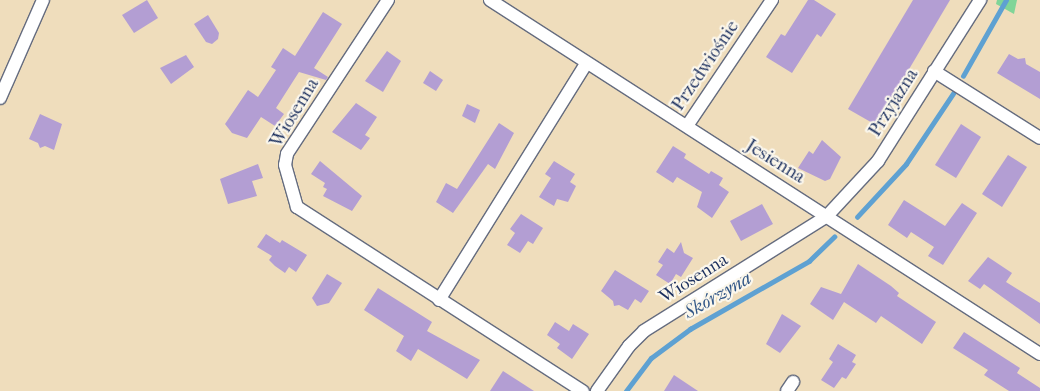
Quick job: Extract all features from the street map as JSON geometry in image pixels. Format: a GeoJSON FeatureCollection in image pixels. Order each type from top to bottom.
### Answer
{"type":"FeatureCollection","features":[{"type":"Feature","properties":{"kind":"street"},"geometry":{"type":"LineString","coordinates":[[0,98],[42,0]]}},
{"type":"Feature","properties":{"kind":"street","name":"Wiosenna"},"geometry":{"type":"LineString","coordinates":[[388,0],[287,154],[285,165],[297,207],[304,214],[583,391]]}},
{"type":"Feature","properties":{"kind":"street","name":"Jesienna"},"geometry":{"type":"LineString","coordinates":[[490,0],[586,64],[827,216],[1040,354]]}},
{"type":"Feature","properties":{"kind":"street","name":"Przedwiośnie"},"geometry":{"type":"LineString","coordinates":[[686,126],[772,0]]}},
{"type":"Feature","properties":{"kind":"street","name":"Przyjazna"},"geometry":{"type":"LineString","coordinates":[[827,216],[878,161],[980,0]]}},
{"type":"Feature","properties":{"kind":"street"},"geometry":{"type":"LineString","coordinates":[[439,300],[586,64]]}},
{"type":"Feature","properties":{"kind":"street"},"geometry":{"type":"LineString","coordinates":[[934,71],[1040,138]]}},
{"type":"Feature","properties":{"kind":"street","name":"Wiosenna"},"geometry":{"type":"LineString","coordinates":[[597,391],[628,346],[644,331],[827,216]]}},
{"type":"Feature","properties":{"kind":"green space"},"geometry":{"type":"Polygon","coordinates":[[[997,0],[1017,0],[1014,14],[996,4],[997,0]]]}},
{"type":"Feature","properties":{"kind":"building"},"geometry":{"type":"Polygon","coordinates":[[[147,0],[158,18],[134,33],[122,15],[147,0]]]}},
{"type":"Feature","properties":{"kind":"building"},"geometry":{"type":"Polygon","coordinates":[[[808,0],[814,0],[836,14],[821,37],[817,34],[792,73],[766,57],[781,34],[785,36],[808,0]]]}},
{"type":"Feature","properties":{"kind":"building"},"geometry":{"type":"Polygon","coordinates":[[[913,0],[950,0],[876,125],[848,109],[913,0]]]}},
{"type":"Feature","properties":{"kind":"building"},"geometry":{"type":"Polygon","coordinates":[[[323,12],[342,24],[314,68],[328,77],[326,80],[299,72],[276,108],[284,114],[275,126],[261,117],[247,138],[232,133],[225,124],[248,90],[258,97],[276,70],[271,67],[283,48],[295,56],[323,12]]]}},
{"type":"Feature","properties":{"kind":"building"},"geometry":{"type":"Polygon","coordinates":[[[208,15],[219,33],[218,39],[212,44],[206,42],[194,24],[208,15]]]}},
{"type":"Feature","properties":{"kind":"building"},"geometry":{"type":"Polygon","coordinates":[[[387,51],[401,61],[383,92],[365,81],[387,51]]]}},
{"type":"Feature","properties":{"kind":"building"},"geometry":{"type":"Polygon","coordinates":[[[1009,54],[1018,59],[1025,58],[1026,64],[1040,72],[1040,99],[997,73],[1009,54]]]}},
{"type":"Feature","properties":{"kind":"building"},"geometry":{"type":"Polygon","coordinates":[[[186,55],[194,67],[171,84],[160,68],[186,55]]]}},
{"type":"Feature","properties":{"kind":"building"},"geometry":{"type":"Polygon","coordinates":[[[430,71],[443,80],[436,91],[423,83],[430,71]]]}},
{"type":"Feature","properties":{"kind":"building"},"geometry":{"type":"Polygon","coordinates":[[[356,103],[377,117],[365,135],[370,138],[361,150],[332,132],[356,103]]]}},
{"type":"Feature","properties":{"kind":"building"},"geometry":{"type":"Polygon","coordinates":[[[467,104],[480,110],[475,123],[462,116],[467,104]]]}},
{"type":"Feature","properties":{"kind":"building"},"geometry":{"type":"Polygon","coordinates":[[[40,114],[62,124],[54,150],[45,146],[40,148],[38,143],[29,139],[40,114]]]}},
{"type":"Feature","properties":{"kind":"building"},"geometry":{"type":"Polygon","coordinates":[[[499,123],[514,133],[495,169],[488,164],[453,213],[436,202],[446,183],[457,189],[499,123]]]}},
{"type":"Feature","properties":{"kind":"building"},"geometry":{"type":"Polygon","coordinates":[[[961,124],[981,137],[956,178],[935,165],[961,124]]]}},
{"type":"Feature","properties":{"kind":"building"},"geometry":{"type":"Polygon","coordinates":[[[822,140],[841,157],[830,179],[825,181],[798,168],[809,151],[813,154],[822,140]]]}},
{"type":"Feature","properties":{"kind":"building"},"geometry":{"type":"Polygon","coordinates":[[[673,146],[686,154],[684,158],[709,174],[711,171],[723,178],[719,185],[729,192],[712,218],[697,207],[702,192],[677,177],[673,183],[656,172],[673,146]]]}},
{"type":"Feature","properties":{"kind":"building"},"geometry":{"type":"Polygon","coordinates":[[[1008,155],[1027,167],[1002,207],[982,194],[1008,155]]]}},
{"type":"Feature","properties":{"kind":"building"},"geometry":{"type":"Polygon","coordinates":[[[320,161],[362,196],[352,211],[323,196],[327,189],[323,187],[325,183],[311,174],[320,161]]]}},
{"type":"Feature","properties":{"kind":"building"},"geometry":{"type":"Polygon","coordinates":[[[554,161],[575,174],[570,182],[576,186],[568,202],[557,199],[554,206],[539,197],[551,178],[545,174],[554,161]]]}},
{"type":"Feature","properties":{"kind":"building"},"geometry":{"type":"Polygon","coordinates":[[[258,164],[263,178],[252,181],[257,196],[228,204],[220,179],[258,164]]]}},
{"type":"Feature","properties":{"kind":"building"},"geometry":{"type":"Polygon","coordinates":[[[904,200],[945,226],[962,203],[977,213],[943,265],[928,256],[934,247],[911,232],[907,238],[888,225],[904,200]]]}},
{"type":"Feature","properties":{"kind":"building"},"geometry":{"type":"Polygon","coordinates":[[[762,204],[773,224],[741,241],[730,221],[762,204]]]}},
{"type":"Feature","properties":{"kind":"building"},"geometry":{"type":"Polygon","coordinates":[[[521,214],[543,228],[533,244],[528,241],[520,253],[507,245],[515,233],[510,229],[521,214]]]}},
{"type":"Feature","properties":{"kind":"building"},"geometry":{"type":"Polygon","coordinates":[[[266,234],[280,243],[282,240],[307,255],[296,272],[289,267],[285,273],[269,260],[272,256],[257,247],[266,234]]]}},
{"type":"Feature","properties":{"kind":"building"},"geometry":{"type":"Polygon","coordinates":[[[681,242],[684,253],[693,258],[681,277],[676,274],[670,284],[656,275],[663,265],[658,262],[667,248],[674,253],[681,242]]]}},
{"type":"Feature","properties":{"kind":"building"},"geometry":{"type":"Polygon","coordinates":[[[988,257],[1012,273],[1006,282],[1040,303],[1040,324],[984,284],[980,289],[968,281],[988,257]]]}},
{"type":"Feature","properties":{"kind":"building"},"geometry":{"type":"Polygon","coordinates":[[[858,264],[891,286],[899,293],[897,296],[936,322],[922,344],[881,316],[876,323],[844,302],[833,320],[810,304],[821,287],[841,294],[858,264]]]}},
{"type":"Feature","properties":{"kind":"building"},"geometry":{"type":"Polygon","coordinates":[[[615,270],[649,291],[641,303],[635,299],[628,310],[619,305],[614,306],[613,301],[601,291],[615,270]]]}},
{"type":"Feature","properties":{"kind":"building"},"geometry":{"type":"Polygon","coordinates":[[[327,274],[342,283],[329,303],[317,306],[312,298],[327,274]]]}},
{"type":"Feature","properties":{"kind":"building"},"geometry":{"type":"Polygon","coordinates":[[[378,288],[432,322],[427,331],[480,360],[467,379],[418,349],[411,361],[396,351],[404,336],[364,310],[378,288]]]}},
{"type":"Feature","properties":{"kind":"building"},"geometry":{"type":"Polygon","coordinates":[[[782,314],[801,326],[780,353],[766,344],[782,314]]]}},
{"type":"Feature","properties":{"kind":"building"},"geometry":{"type":"Polygon","coordinates":[[[555,322],[569,331],[573,324],[589,334],[572,359],[557,348],[560,344],[547,335],[555,322]]]}},
{"type":"Feature","properties":{"kind":"building"},"geometry":{"type":"Polygon","coordinates":[[[964,332],[1020,368],[1017,373],[1040,388],[1040,391],[1009,391],[984,375],[988,370],[953,348],[964,332]]]}},
{"type":"Feature","properties":{"kind":"building"},"geometry":{"type":"Polygon","coordinates":[[[838,344],[856,355],[852,362],[856,364],[846,379],[842,377],[834,388],[821,380],[833,362],[829,359],[838,344]]]}},
{"type":"Feature","properties":{"kind":"building"},"geometry":{"type":"Polygon","coordinates":[[[503,371],[517,380],[534,391],[490,391],[503,371]]]}},
{"type":"Feature","properties":{"kind":"building"},"geometry":{"type":"Polygon","coordinates":[[[674,375],[698,391],[664,391],[674,375]]]}},
{"type":"Feature","properties":{"kind":"waterway","name":"Skórzyna"},"geometry":{"type":"LineString","coordinates":[[963,76],[1006,0]]}},
{"type":"Feature","properties":{"kind":"waterway","name":"Skórzyna"},"geometry":{"type":"LineString","coordinates":[[857,217],[906,164],[954,92]]}},
{"type":"Feature","properties":{"kind":"waterway","name":"Skórzyna"},"geometry":{"type":"LineString","coordinates":[[626,391],[651,358],[690,329],[809,261],[834,237]]}}]}
